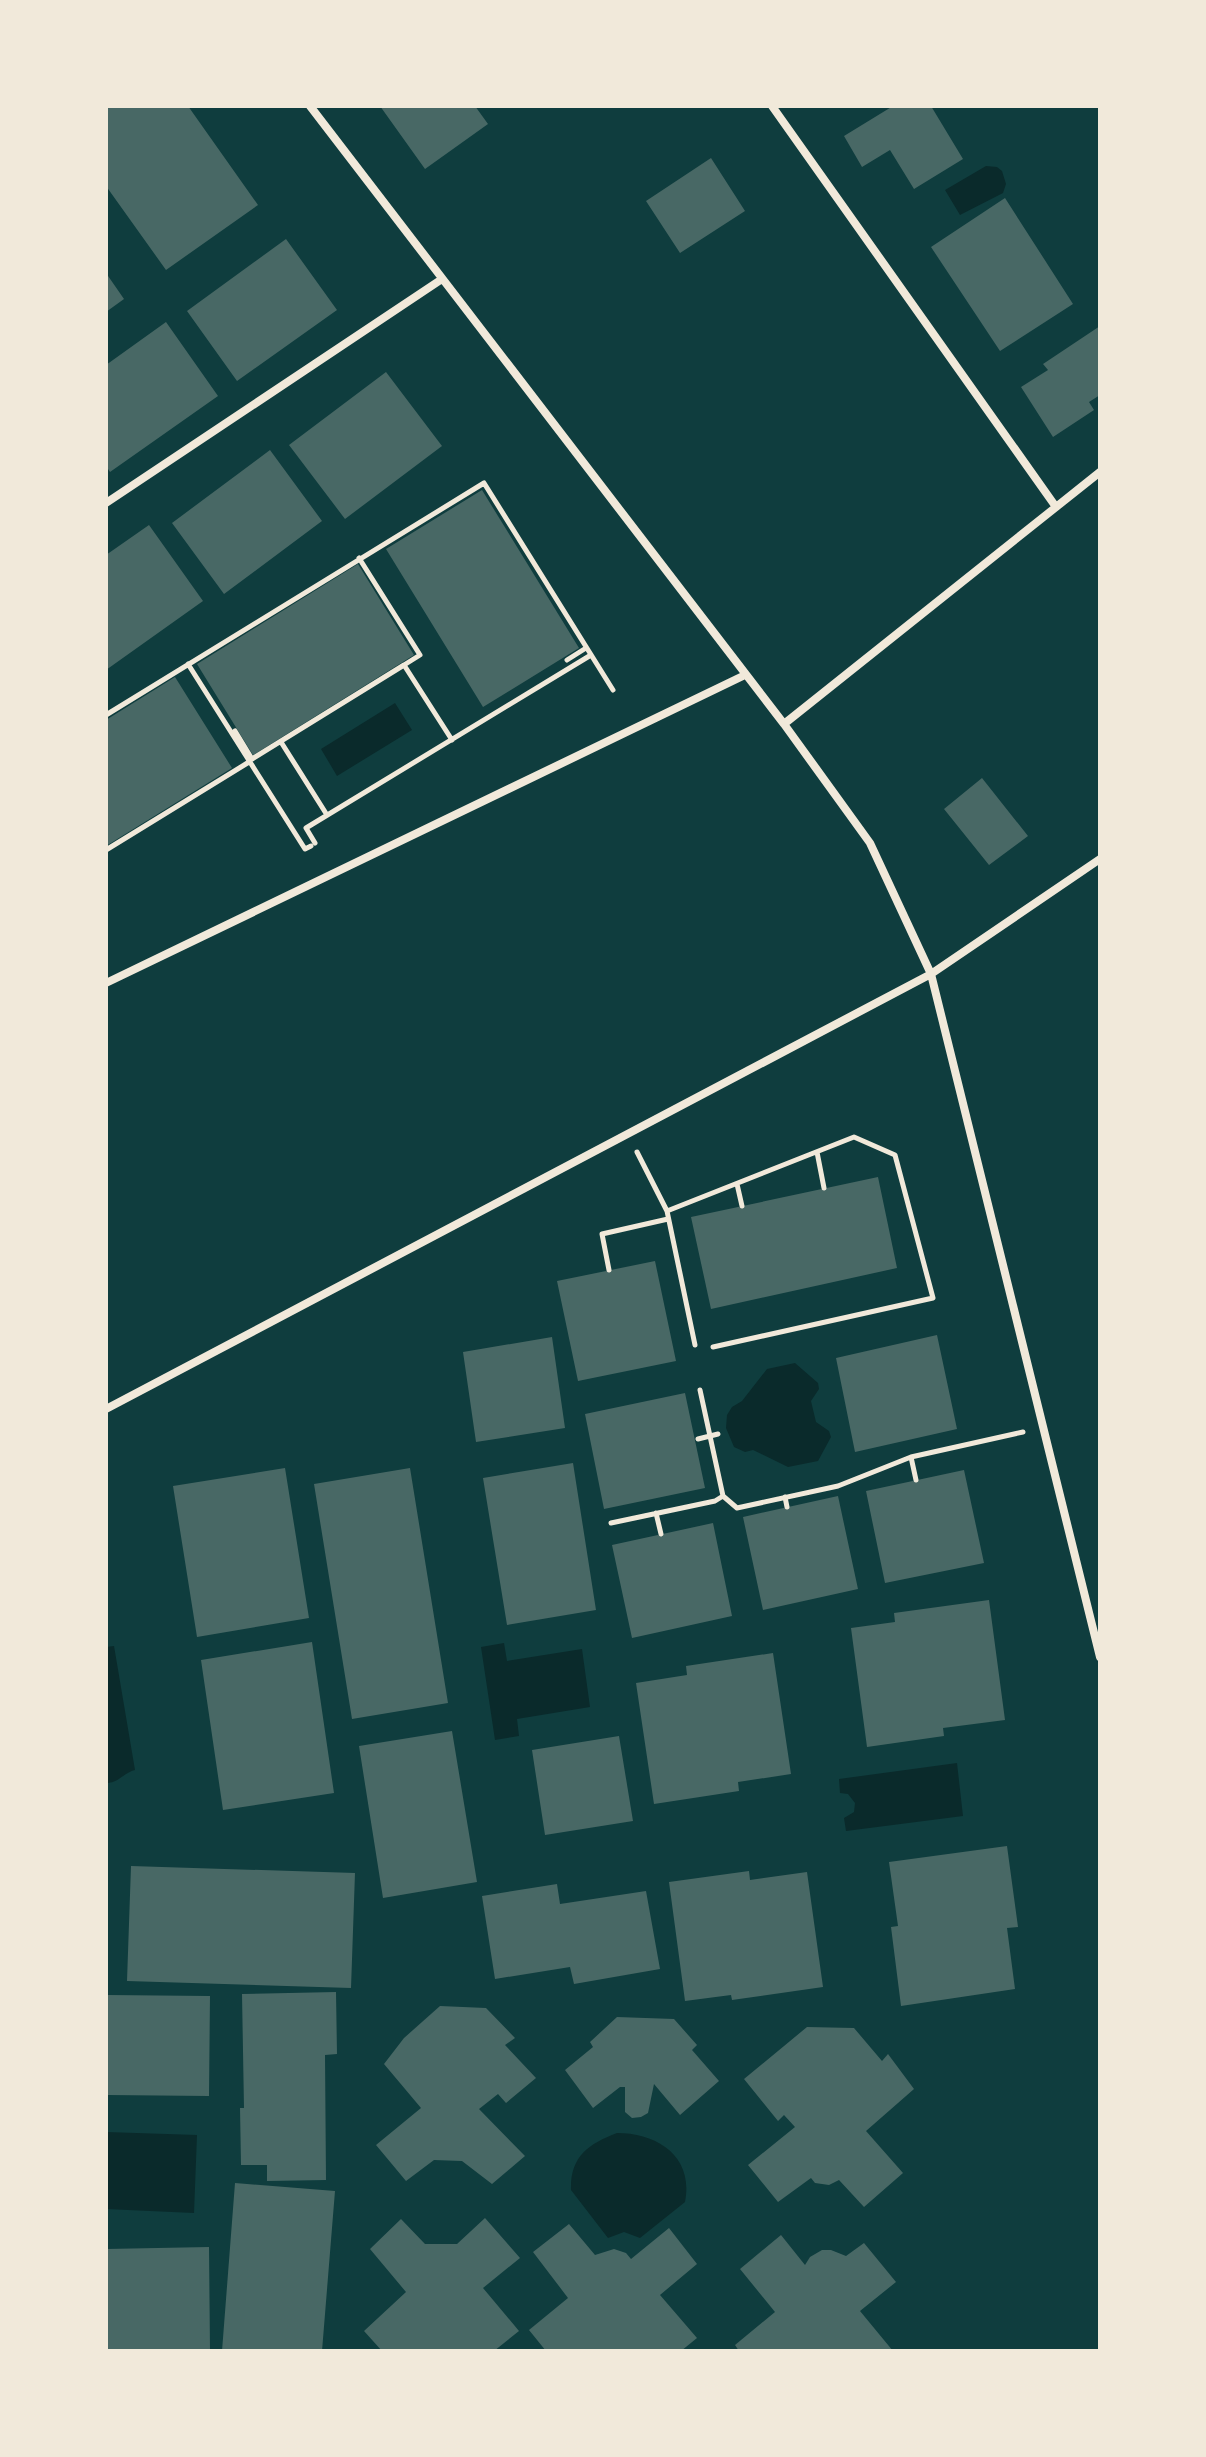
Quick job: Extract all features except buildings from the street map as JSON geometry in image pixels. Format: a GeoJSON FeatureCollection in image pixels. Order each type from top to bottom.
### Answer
{"type":"FeatureCollection","features":[{"type":"Feature","properties":{"kind":"street"},"geometry":{"type":"LineString","coordinates":[[310,106],[784,724],[870,843],[931,974],[1100,1657]]}},
{"type":"Feature","properties":{"kind":"street"},"geometry":{"type":"LineString","coordinates":[[772,106],[1056,507]]}},
{"type":"Feature","properties":{"kind":"street"},"geometry":{"type":"LineString","coordinates":[[106,503],[442,279]]}},
{"type":"Feature","properties":{"kind":"street"},"geometry":{"type":"LineString","coordinates":[[784,724],[1100,472]]}},
{"type":"Feature","properties":{"kind":"street"},"geometry":{"type":"LineString","coordinates":[[106,983],[745,675]]}},
{"type":"Feature","properties":{"kind":"street"},"geometry":{"type":"LineString","coordinates":[[106,1409],[931,974],[1100,859]]}},
{"type":"Feature","properties":{"kind":"path"},"geometry":{"type":"LineString","coordinates":[[106,715],[484,483],[613,690]]}},
{"type":"Feature","properties":{"kind":"path"},"geometry":{"type":"LineString","coordinates":[[235,731],[252,759],[420,655],[359,558]]}},
{"type":"Feature","properties":{"kind":"path"},"geometry":{"type":"LineString","coordinates":[[567,660],[586,648]]}},
{"type":"Feature","properties":{"kind":"path"},"geometry":{"type":"LineString","coordinates":[[188,664],[305,849],[313,845],[306,828],[591,655]]}},
{"type":"Feature","properties":{"kind":"path"},"geometry":{"type":"LineString","coordinates":[[404,665],[452,740]]}},
{"type":"Feature","properties":{"kind":"path"},"geometry":{"type":"LineString","coordinates":[[281,741],[327,815]]}},
{"type":"Feature","properties":{"kind":"path"},"geometry":{"type":"LineString","coordinates":[[106,850],[249,762]]}},
{"type":"Feature","properties":{"kind":"path"},"geometry":{"type":"LineString","coordinates":[[628,1134],[667,1211],[695,1345]]}},
{"type":"Feature","properties":{"kind":"path"},"geometry":{"type":"LineString","coordinates":[[667,1211],[854,1137],[895,1155],[933,1298],[713,1347]]}},
{"type":"Feature","properties":{"kind":"path"},"geometry":{"type":"LineString","coordinates":[[817,1152],[824,1188]]}},
{"type":"Feature","properties":{"kind":"path"},"geometry":{"type":"LineString","coordinates":[[737,1184],[742,1206]]}},
{"type":"Feature","properties":{"kind":"path"},"geometry":{"type":"LineString","coordinates":[[609,1270],[602,1234],[668,1219]]}},
{"type":"Feature","properties":{"kind":"path"},"geometry":{"type":"LineString","coordinates":[[700,1390],[723,1496],[737,1508],[838,1486],[911,1457],[1043,1428]]}},
{"type":"Feature","properties":{"kind":"path"},"geometry":{"type":"LineString","coordinates":[[698,1439],[718,1434]]}},
{"type":"Feature","properties":{"kind":"path"},"geometry":{"type":"LineString","coordinates":[[911,1457],[916,1480]]}},
{"type":"Feature","properties":{"kind":"path"},"geometry":{"type":"LineString","coordinates":[[611,1523],[715,1501],[723,1496]]}},
{"type":"Feature","properties":{"kind":"path"},"geometry":{"type":"LineString","coordinates":[[785,1497],[787,1507]]}},
{"type":"Feature","properties":{"kind":"path"},"geometry":{"type":"LineString","coordinates":[[656,1513],[661,1534]]}},
{"type":"Feature","properties":{"kind":"water"},"geometry":{"type":"Polygon","coordinates":[[[986,166],[1002,171],[1006,184],[1003,193],[960,215],[945,190],[986,166]]]}},
{"type":"Feature","properties":{"kind":"water"},"geometry":{"type":"Polygon","coordinates":[[[395,703],[412,730],[337,776],[321,749],[395,703]]]}},
{"type":"Feature","properties":{"kind":"water"},"geometry":{"type":"Polygon","coordinates":[[[795,1363],[818,1383],[819,1389],[811,1401],[816,1422],[829,1431],[831,1437],[818,1461],[788,1467],[753,1450],[745,1452],[734,1447],[726,1428],[727,1415],[732,1407],[742,1401],[767,1369],[795,1363]]]}},
{"type":"Feature","properties":{"kind":"water"},"geometry":{"type":"Polygon","coordinates":[[[504,1643],[507,1661],[582,1649],[590,1707],[517,1719],[519,1736],[495,1740],[481,1647],[504,1643]]]}},
{"type":"Feature","properties":{"kind":"water"},"geometry":{"type":"Polygon","coordinates":[[[114,1646],[135,1770],[106,1783],[106,1647],[114,1646]]]}},
{"type":"Feature","properties":{"kind":"water"},"geometry":{"type":"Polygon","coordinates":[[[957,1763],[963,1816],[846,1831],[844,1818],[854,1812],[855,1803],[848,1794],[840,1793],[839,1779],[957,1763]]]}},
{"type":"Feature","properties":{"kind":"water"},"geometry":{"type":"Polygon","coordinates":[[[106,2132],[197,2135],[194,2213],[106,2209],[106,2132]]]}},
{"type":"Feature","properties":{"kind":"water"},"geometry":{"type":"Polygon","coordinates":[[[617,2133],[646,2137],[658,2143],[678,2160],[684,2172],[685,2202],[640,2238],[624,2232],[608,2238],[571,2190],[577,2160],[589,2147],[617,2133]]]}}]}
